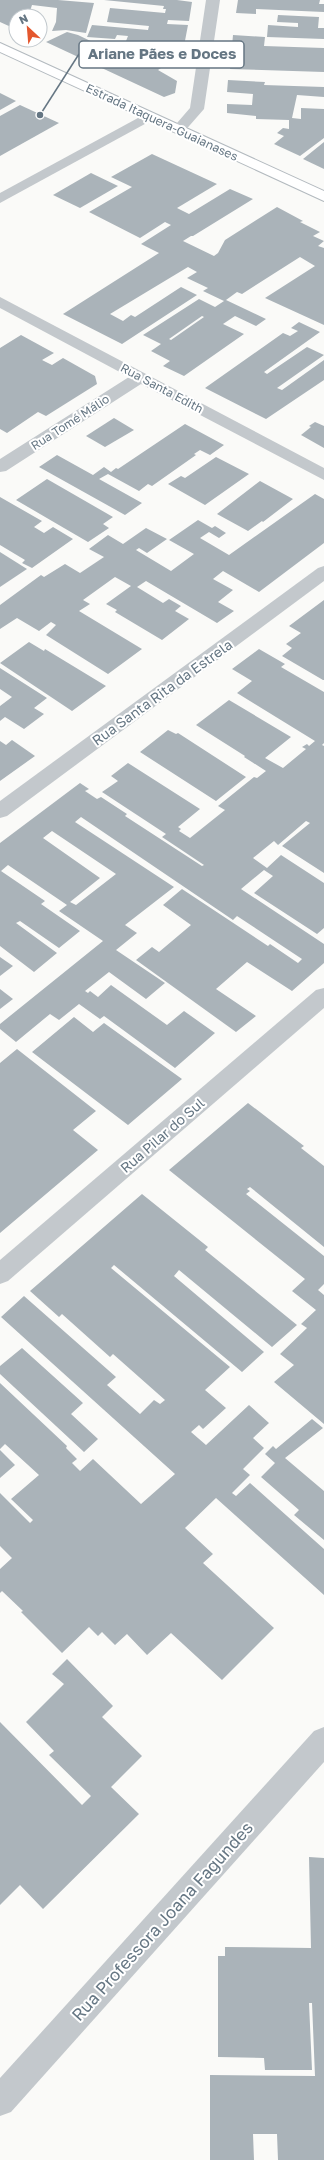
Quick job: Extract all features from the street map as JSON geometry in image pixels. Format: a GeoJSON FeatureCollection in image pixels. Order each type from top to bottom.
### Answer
{"type":"FeatureCollection","features":[{"type":"Feature","properties":{"kind":"main road","name":"Estrada Itaquera-Guaianases"},"geometry":{"type":"LineString","coordinates":[[0,47],[324,197]]}},
{"type":"Feature","properties":{"kind":"street"},"geometry":{"type":"LineString","coordinates":[[178,130],[197,109],[213,0]]}},
{"type":"Feature","properties":{"kind":"street"},"geometry":{"type":"LineString","coordinates":[[0,199],[149,116]]}},
{"type":"Feature","properties":{"kind":"street","name":"Rua Santa Edith"},"geometry":{"type":"LineString","coordinates":[[0,302],[324,475]]}},
{"type":"Feature","properties":{"kind":"street","name":"Rua Tomé Málio"},"geometry":{"type":"LineString","coordinates":[[0,467],[140,377]]}},
{"type":"Feature","properties":{"kind":"street","name":"Rua Santa Rita da Estrela"},"geometry":{"type":"LineString","coordinates":[[0,811],[324,572]]}},
{"type":"Feature","properties":{"kind":"street","name":"Rua Pilar do Sul"},"geometry":{"type":"LineString","coordinates":[[0,1274],[324,996]]}},
{"type":"Feature","properties":{"kind":"street","name":"Rua Professora Joana Fagundes"},"geometry":{"type":"LineString","coordinates":[[0,2101],[324,1741]]}},
{"type":"Feature","properties":{"kind":"building"},"geometry":{"type":"Polygon","coordinates":[[[0,0],[58,0],[94,3],[86,33],[66,30],[52,31],[56,22],[57,8],[32,5],[31,8],[8,8],[8,26],[0,22],[0,0]]]}},
{"type":"Feature","properties":{"kind":"building"},"geometry":{"type":"Polygon","coordinates":[[[104,0],[177,0],[192,2],[189,21],[168,20],[167,24],[188,25],[184,46],[126,41],[128,36],[117,35],[115,39],[87,37],[92,25],[148,30],[149,26],[107,22],[110,8],[165,13],[166,9],[163,9],[164,6],[104,0]]]}},
{"type":"Feature","properties":{"kind":"building"},"geometry":{"type":"Polygon","coordinates":[[[238,0],[320,0],[319,4],[324,4],[324,12],[256,9],[256,14],[236,13],[238,0]]]}},
{"type":"Feature","properties":{"kind":"building"},"geometry":{"type":"Polygon","coordinates":[[[278,15],[319,17],[318,28],[324,28],[324,39],[267,37],[268,25],[298,27],[298,23],[277,22],[278,15]]]}},
{"type":"Feature","properties":{"kind":"building"},"geometry":{"type":"Polygon","coordinates":[[[67,32],[78,35],[103,47],[109,44],[136,57],[143,54],[165,63],[159,67],[161,68],[158,70],[177,81],[175,93],[164,97],[48,43],[48,41],[67,32]]]}},
{"type":"Feature","properties":{"kind":"building"},"geometry":{"type":"Polygon","coordinates":[[[233,35],[265,37],[264,46],[324,48],[324,72],[230,69],[233,35]]]}},
{"type":"Feature","properties":{"kind":"building"},"geometry":{"type":"Polygon","coordinates":[[[228,80],[265,82],[264,85],[324,87],[324,97],[297,95],[292,118],[301,119],[301,108],[324,109],[324,138],[300,156],[274,144],[284,136],[277,133],[283,128],[289,129],[289,120],[256,119],[256,116],[227,113],[227,104],[252,105],[253,94],[227,92],[228,80]]]}},
{"type":"Feature","properties":{"kind":"building"},"geometry":{"type":"Polygon","coordinates":[[[0,93],[16,101],[0,110],[0,93]]]}},
{"type":"Feature","properties":{"kind":"building"},"geometry":{"type":"Polygon","coordinates":[[[20,105],[59,123],[0,156],[0,116],[20,105]]]}},
{"type":"Feature","properties":{"kind":"building"},"geometry":{"type":"Polygon","coordinates":[[[324,142],[324,169],[303,159],[324,142]]]}},
{"type":"Feature","properties":{"kind":"building"},"geometry":{"type":"Polygon","coordinates":[[[152,154],[217,184],[177,208],[189,214],[230,189],[253,199],[183,241],[214,256],[218,253],[225,240],[277,207],[303,221],[300,222],[320,232],[313,236],[324,241],[318,246],[324,248],[324,325],[265,298],[315,266],[300,257],[242,294],[237,292],[226,300],[266,319],[256,326],[235,316],[223,324],[244,334],[184,376],[163,366],[170,361],[151,351],[161,344],[143,335],[199,299],[215,307],[224,301],[203,291],[208,288],[187,278],[197,272],[188,267],[110,314],[123,321],[131,315],[135,317],[181,287],[197,295],[122,344],[63,314],[159,253],[141,244],[171,225],[165,222],[140,238],[89,212],[132,187],[111,177],[152,154]],[[202,316],[169,339],[171,340],[204,317],[202,316]]]}},
{"type":"Feature","properties":{"kind":"building"},"geometry":{"type":"Polygon","coordinates":[[[91,173],[118,186],[80,208],[53,195],[91,173]]]}},
{"type":"Feature","properties":{"kind":"building"},"geometry":{"type":"Polygon","coordinates":[[[299,322],[320,332],[264,372],[267,374],[307,347],[324,355],[277,388],[282,390],[324,360],[324,380],[266,419],[205,388],[283,333],[290,336],[298,331],[291,328],[299,322]]]}},
{"type":"Feature","properties":{"kind":"building"},"geometry":{"type":"Polygon","coordinates":[[[21,335],[54,353],[42,360],[52,365],[63,358],[95,376],[97,384],[46,416],[38,412],[7,433],[0,429],[0,348],[21,335]]]}},
{"type":"Feature","properties":{"kind":"building"},"geometry":{"type":"Polygon","coordinates":[[[114,418],[134,430],[105,447],[86,436],[114,418]]]}},
{"type":"Feature","properties":{"kind":"building"},"geometry":{"type":"Polygon","coordinates":[[[315,422],[324,426],[324,448],[301,435],[315,422]]]}},
{"type":"Feature","properties":{"kind":"building"},"geometry":{"type":"Polygon","coordinates":[[[185,424],[224,445],[210,455],[200,450],[194,454],[196,455],[152,486],[148,484],[139,491],[108,474],[99,479],[142,503],[125,515],[39,467],[57,455],[93,475],[104,467],[111,472],[116,468],[118,469],[185,424]]]}},
{"type":"Feature","properties":{"kind":"building"},"geometry":{"type":"Polygon","coordinates":[[[216,457],[249,474],[205,505],[168,484],[181,476],[185,478],[216,457]]]}},
{"type":"Feature","properties":{"kind":"building"},"geometry":{"type":"Polygon","coordinates":[[[47,479],[113,517],[103,524],[109,528],[88,542],[16,500],[47,479]]]}},
{"type":"Feature","properties":{"kind":"building"},"geometry":{"type":"Polygon","coordinates":[[[260,481],[293,499],[263,522],[262,521],[248,531],[217,514],[260,481]]]}},
{"type":"Feature","properties":{"kind":"building"},"geometry":{"type":"Polygon","coordinates":[[[315,494],[324,499],[324,543],[259,592],[223,571],[213,579],[233,590],[218,602],[234,611],[217,623],[146,581],[137,587],[163,603],[169,599],[181,606],[175,611],[189,619],[162,640],[115,612],[117,610],[106,604],[131,586],[115,577],[83,600],[90,604],[79,611],[142,649],[108,674],[46,635],[56,625],[51,622],[39,631],[17,618],[0,629],[0,605],[41,575],[44,577],[65,564],[80,573],[104,557],[89,549],[108,535],[123,544],[146,528],[167,539],[147,553],[139,548],[136,550],[171,571],[194,554],[169,540],[198,520],[212,528],[215,526],[226,533],[219,538],[209,532],[200,538],[229,555],[315,494]]]}},
{"type":"Feature","properties":{"kind":"building"},"geometry":{"type":"Polygon","coordinates":[[[0,497],[42,521],[34,527],[44,533],[53,527],[73,539],[32,568],[22,563],[25,560],[0,545],[0,497]]]}},
{"type":"Feature","properties":{"kind":"building"},"geometry":{"type":"Polygon","coordinates":[[[0,552],[27,569],[0,587],[0,552]]]}},
{"type":"Feature","properties":{"kind":"building"},"geometry":{"type":"Polygon","coordinates":[[[324,600],[323,680],[282,656],[292,648],[286,644],[301,633],[289,626],[324,600]]]}},
{"type":"Feature","properties":{"kind":"building"},"geometry":{"type":"Polygon","coordinates":[[[29,642],[44,651],[45,649],[106,686],[72,711],[0,663],[29,642]]]}},
{"type":"Feature","properties":{"kind":"building"},"geometry":{"type":"Polygon","coordinates":[[[259,649],[285,664],[281,667],[324,692],[324,743],[322,745],[324,746],[324,873],[282,846],[310,823],[306,821],[278,845],[274,841],[253,858],[267,868],[281,855],[324,883],[324,928],[317,934],[254,893],[273,876],[264,870],[241,889],[324,944],[324,963],[292,991],[247,962],[216,989],[256,1016],[236,1032],[136,960],[152,947],[159,952],[191,925],[163,905],[182,889],[268,946],[270,944],[298,963],[302,959],[237,916],[233,920],[81,817],[75,822],[174,887],[125,925],[137,933],[116,950],[165,983],[146,999],[109,972],[85,991],[88,993],[90,991],[98,997],[111,985],[167,1025],[184,1011],[215,1033],[175,1068],[104,1016],[100,1019],[79,1004],[59,1020],[50,1014],[16,1042],[0,1029],[0,1024],[103,941],[59,911],[67,905],[8,865],[1,871],[45,901],[41,904],[80,931],[59,948],[20,921],[16,923],[57,953],[34,972],[0,946],[0,843],[80,783],[89,789],[85,791],[97,799],[101,797],[127,814],[125,816],[202,866],[204,865],[162,837],[166,834],[102,792],[118,781],[111,776],[128,763],[200,809],[178,827],[181,829],[179,831],[190,838],[225,810],[218,806],[254,777],[257,778],[266,771],[196,725],[229,700],[291,737],[265,758],[283,768],[306,749],[302,747],[307,744],[309,746],[315,741],[237,693],[252,681],[232,669],[259,649]],[[52,831],[43,838],[100,878],[70,902],[76,905],[116,874],[52,831]]]}},
{"type":"Feature","properties":{"kind":"building"},"geometry":{"type":"Polygon","coordinates":[[[0,668],[47,698],[34,708],[44,714],[24,729],[5,717],[0,721],[0,706],[12,697],[0,689],[0,668]]]}},
{"type":"Feature","properties":{"kind":"building"},"geometry":{"type":"Polygon","coordinates":[[[168,730],[176,734],[178,733],[246,777],[216,801],[140,752],[168,730]]]}},
{"type":"Feature","properties":{"kind":"building"},"geometry":{"type":"Polygon","coordinates":[[[12,740],[35,756],[0,781],[0,741],[6,745],[12,740]]]}},
{"type":"Feature","properties":{"kind":"building"},"geometry":{"type":"Polygon","coordinates":[[[0,957],[13,966],[0,976],[0,957]]]}},
{"type":"Feature","properties":{"kind":"building"},"geometry":{"type":"Polygon","coordinates":[[[0,989],[13,999],[0,1009],[0,989]]]}},
{"type":"Feature","properties":{"kind":"building"},"geometry":{"type":"Polygon","coordinates":[[[74,1017],[93,1032],[104,1023],[182,1079],[128,1125],[32,1052],[74,1017]]]}},
{"type":"Feature","properties":{"kind":"building"},"geometry":{"type":"Polygon","coordinates":[[[17,1049],[96,1111],[73,1130],[98,1150],[0,1233],[0,1063],[17,1049]]]}},
{"type":"Feature","properties":{"kind":"building"},"geometry":{"type":"Polygon","coordinates":[[[248,1103],[304,1146],[301,1148],[324,1166],[324,1247],[250,1187],[247,1189],[250,1191],[246,1194],[324,1256],[324,1284],[318,1290],[324,1295],[324,1424],[274,1382],[294,1365],[280,1354],[307,1328],[301,1324],[316,1310],[292,1291],[305,1279],[169,1170],[248,1103]]]}},
{"type":"Feature","properties":{"kind":"building"},"geometry":{"type":"Polygon","coordinates":[[[142,1194],[208,1247],[205,1250],[297,1325],[272,1347],[179,1270],[174,1276],[264,1352],[242,1372],[114,1265],[111,1268],[230,1367],[205,1390],[226,1408],[203,1429],[199,1425],[191,1432],[206,1445],[249,1405],[269,1423],[253,1438],[264,1448],[243,1469],[250,1475],[232,1493],[236,1496],[250,1483],[324,1549],[324,1595],[216,1498],[185,1528],[213,1554],[203,1563],[274,1628],[222,1680],[171,1633],[147,1655],[127,1634],[115,1645],[102,1632],[98,1636],[89,1627],[62,1653],[21,1612],[23,1611],[2,1591],[0,1593],[0,1569],[12,1558],[0,1546],[0,1493],[30,1523],[33,1520],[11,1499],[39,1475],[5,1444],[0,1449],[0,1383],[67,1446],[66,1448],[77,1459],[72,1463],[80,1471],[93,1459],[141,1504],[175,1474],[1,1317],[24,1296],[116,1377],[107,1385],[140,1414],[154,1400],[160,1404],[165,1400],[113,1354],[110,1357],[62,1314],[59,1317],[30,1291],[142,1194]]]}},
{"type":"Feature","properties":{"kind":"building"},"geometry":{"type":"Polygon","coordinates":[[[22,1348],[83,1403],[71,1414],[98,1439],[84,1452],[0,1374],[0,1366],[22,1348]]]}},
{"type":"Feature","properties":{"kind":"building"},"geometry":{"type":"Polygon","coordinates":[[[312,1419],[323,1428],[285,1458],[324,1491],[324,1540],[294,1515],[299,1510],[261,1477],[275,1463],[265,1454],[273,1446],[276,1449],[312,1419]]]}},
{"type":"Feature","properties":{"kind":"building"},"geometry":{"type":"Polygon","coordinates":[[[0,1450],[15,1465],[0,1478],[0,1450]]]}},
{"type":"Feature","properties":{"kind":"building"},"geometry":{"type":"Polygon","coordinates":[[[67,1659],[113,1706],[102,1717],[142,1756],[111,1787],[139,1814],[43,1909],[20,1885],[0,1905],[0,1722],[82,1805],[91,1796],[49,1755],[54,1751],[26,1722],[64,1684],[52,1674],[67,1659]]]}},
{"type":"Feature","properties":{"kind":"building"},"geometry":{"type":"Polygon","coordinates":[[[309,1857],[324,1858],[324,2160],[278,2160],[277,2134],[253,2134],[254,2160],[210,2160],[210,2075],[315,2076],[312,2003],[309,2003],[312,2070],[265,2070],[264,2058],[218,2057],[218,1956],[225,1956],[225,1947],[311,1948],[309,1857]]]}},
{"type":"Feature","properties":{"kind":"place","name":"Ariane Pães e Doces"},"geometry":{"type":"Point","coordinates":[40,115]}}]}
